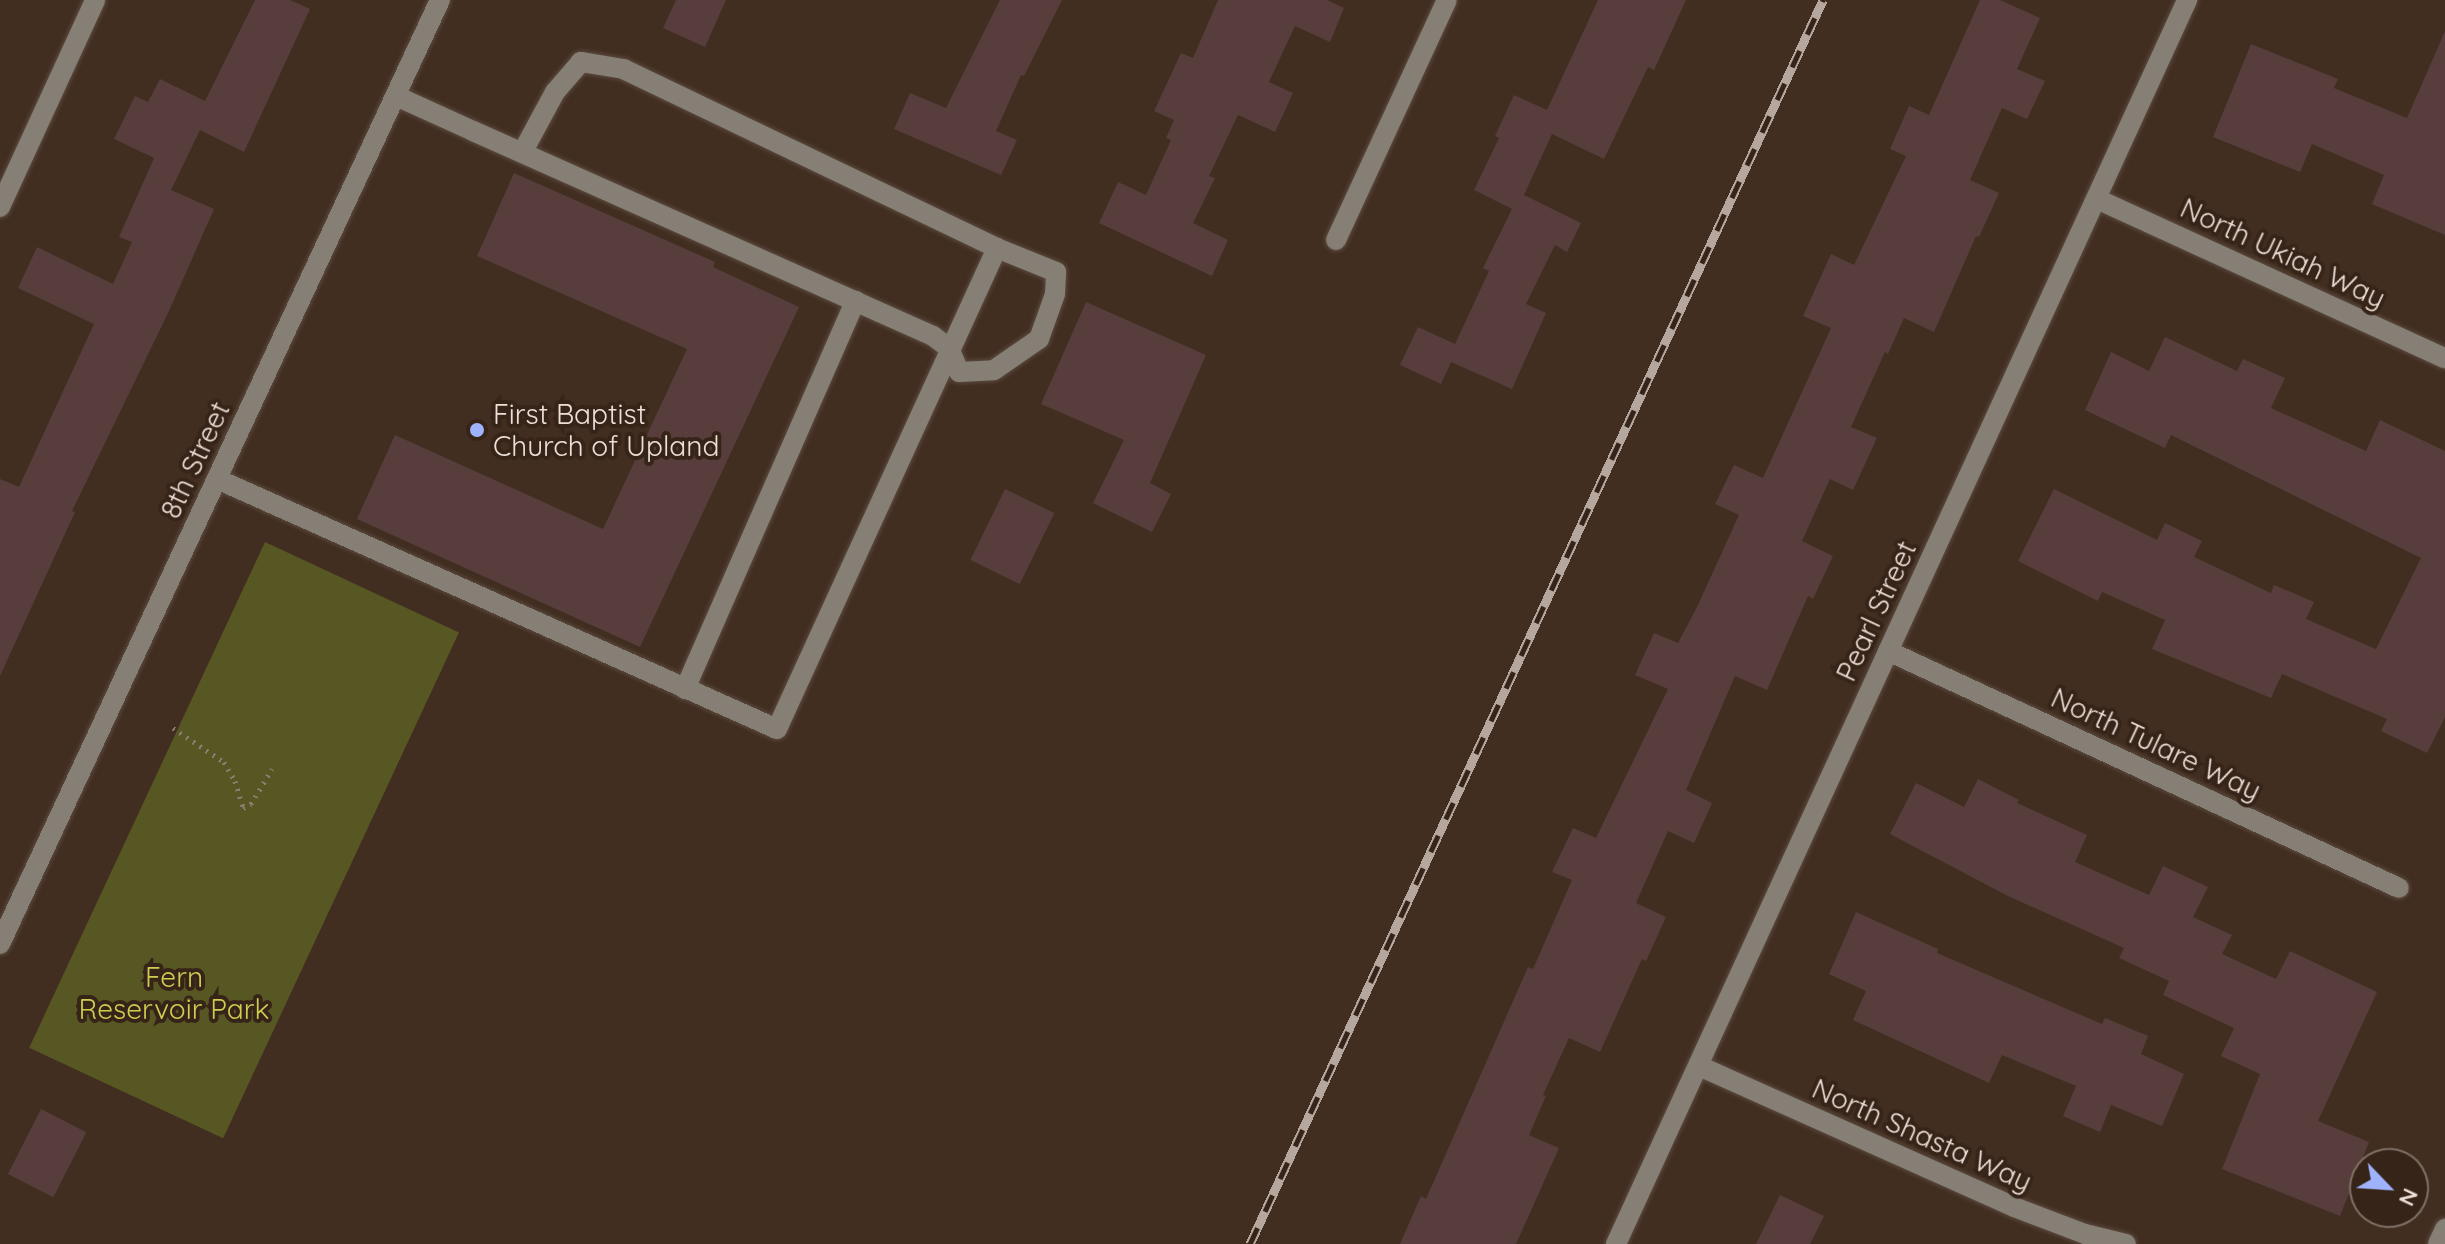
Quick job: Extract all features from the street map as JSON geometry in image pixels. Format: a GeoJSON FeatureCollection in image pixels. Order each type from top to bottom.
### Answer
{"type":"FeatureCollection","features":[{"type":"Feature","properties":{"kind":"street"},"geometry":{"type":"LineString","coordinates":[[0,207],[95,0]]}},
{"type":"Feature","properties":{"kind":"street","name":"8th Street"},"geometry":{"type":"LineString","coordinates":[[0,944],[440,0]]}},
{"type":"Feature","properties":{"kind":"street"},"geometry":{"type":"LineString","coordinates":[[1336,240],[1447,0]]}},
{"type":"Feature","properties":{"kind":"street","name":"Pearl Street"},"geometry":{"type":"LineString","coordinates":[[1616,1244],[2187,0]]}},
{"type":"Feature","properties":{"kind":"street"},"geometry":{"type":"LineString","coordinates":[[396,96],[522,153],[933,336],[949,348],[959,372],[994,370],[1039,339],[1055,294],[1056,272],[997,248],[624,69],[581,62],[555,92],[522,153]]}},
{"type":"Feature","properties":{"kind":"street","name":"North Ukiah Way"},"geometry":{"type":"LineString","coordinates":[[2097,199],[2445,358]]}},
{"type":"Feature","properties":{"kind":"street"},"geometry":{"type":"LineString","coordinates":[[217,479],[777,729],[997,248]]}},
{"type":"Feature","properties":{"kind":"street"},"geometry":{"type":"LineString","coordinates":[[685,689],[855,301]]}},
{"type":"Feature","properties":{"kind":"street","name":"North Tulare Way"},"geometry":{"type":"LineString","coordinates":[[1888,651],[2399,888]]}},
{"type":"Feature","properties":{"kind":"street","name":"North Shasta Way"},"geometry":{"type":"LineString","coordinates":[[1699,1066],[2014,1207],[2085,1234],[2126,1244]]}},
{"type":"Feature","properties":{"kind":"street"},"geometry":{"type":"LineString","coordinates":[[2438,1244],[2445,1229]]}},
{"type":"Feature","properties":{"kind":"path"},"geometry":{"type":"LineString","coordinates":[[173,728],[224,762],[235,781],[243,808],[251,804],[272,769]]}},
{"type":"Feature","properties":{"kind":"green space","name":"Fern Reservoir Park"},"geometry":{"type":"Polygon","coordinates":[[[265,542],[459,632],[223,1138],[29,1048],[265,542]]]}},
{"type":"Feature","properties":{"kind":"building"},"geometry":{"type":"Polygon","coordinates":[[[255,0],[290,0],[310,9],[244,152],[200,130],[171,190],[214,209],[169,311],[72,511],[75,512],[0,676],[0,479],[19,487],[94,324],[18,288],[37,247],[113,284],[132,242],[119,237],[154,158],[114,139],[135,96],[148,102],[160,79],[205,101],[255,0]]]}},
{"type":"Feature","properties":{"kind":"building"},"geometry":{"type":"Polygon","coordinates":[[[676,0],[726,0],[705,47],[663,28],[676,0]]]}},
{"type":"Feature","properties":{"kind":"building"},"geometry":{"type":"Polygon","coordinates":[[[1000,0],[1062,0],[1024,76],[1021,75],[996,131],[1017,140],[1001,175],[894,129],[910,93],[946,108],[1000,0]]]}},
{"type":"Feature","properties":{"kind":"building"},"geometry":{"type":"Polygon","coordinates":[[[1218,0],[1327,0],[1344,8],[1330,42],[1295,26],[1269,82],[1293,93],[1275,132],[1238,115],[1209,176],[1215,178],[1193,223],[1228,240],[1212,276],[1099,223],[1118,182],[1146,195],[1171,140],[1166,138],[1174,120],[1154,111],[1181,53],[1193,58],[1218,0]]]}},
{"type":"Feature","properties":{"kind":"building"},"geometry":{"type":"Polygon","coordinates":[[[1598,0],[1686,0],[1654,70],[1648,67],[1604,159],[1552,134],[1524,195],[1581,223],[1567,252],[1555,245],[1526,304],[1546,313],[1512,389],[1451,362],[1441,384],[1400,365],[1418,327],[1455,344],[1489,271],[1483,268],[1512,209],[1474,190],[1499,138],[1495,136],[1514,95],[1547,110],[1598,0]]]}},
{"type":"Feature","properties":{"kind":"building"},"geometry":{"type":"Polygon","coordinates":[[[1980,0],[2000,0],[2040,18],[2017,69],[2045,81],[2027,119],[2002,108],[1970,180],[1999,193],[1979,237],[1976,236],[1934,332],[1904,318],[1888,354],[1885,352],[1851,427],[1877,438],[1853,490],[1830,479],[1802,541],[1833,556],[1813,599],[1808,596],[1767,690],[1735,676],[1686,790],[1712,803],[1694,843],[1668,831],[1636,903],[1666,917],[1646,961],[1642,959],[1600,1052],[1569,1038],[1543,1095],[1546,1096],[1529,1135],[1559,1148],[1516,1244],[1400,1244],[1421,1196],[1426,1199],[1528,967],[1533,969],[1572,880],[1552,872],[1573,828],[1596,838],[1668,689],[1635,675],[1654,633],[1678,643],[1697,607],[1739,515],[1715,504],[1734,465],[1763,478],[1831,328],[1803,316],[1831,254],[1854,265],[1906,156],[1890,149],[1909,106],[1929,115],[1980,0]]]}},
{"type":"Feature","properties":{"kind":"building"},"geometry":{"type":"Polygon","coordinates":[[[2445,31],[2445,235],[2372,204],[2384,175],[2312,144],[2300,172],[2213,137],[2251,44],[2338,79],[2334,88],[2407,118],[2445,31]]]}},
{"type":"Feature","properties":{"kind":"building"},"geometry":{"type":"Polygon","coordinates":[[[514,173],[715,262],[713,267],[799,307],[640,647],[357,519],[395,435],[603,529],[687,349],[477,256],[514,173]]]}},
{"type":"Feature","properties":{"kind":"building"},"geometry":{"type":"Polygon","coordinates":[[[1086,302],[1206,355],[1150,483],[1171,494],[1152,532],[1093,503],[1124,440],[1041,404],[1086,302]]]}},
{"type":"Feature","properties":{"kind":"building"},"geometry":{"type":"Polygon","coordinates":[[[2165,337],[2237,371],[2243,359],[2285,378],[2271,408],[2366,451],[2380,420],[2445,451],[2445,717],[2427,753],[2381,731],[2387,719],[2282,674],[2271,698],[2152,649],[2165,620],[2102,592],[2098,601],[2018,561],[2054,489],[2157,540],[2165,523],[2202,541],[2194,557],[2271,593],[2274,585],[2314,602],[2306,619],[2376,649],[2421,558],[2171,435],[2165,448],[2085,410],[2111,352],[2149,371],[2165,337]]]}},
{"type":"Feature","properties":{"kind":"building"},"geometry":{"type":"Polygon","coordinates":[[[1005,489],[1054,513],[1020,584],[970,560],[1005,489]]]}},
{"type":"Feature","properties":{"kind":"building"},"geometry":{"type":"Polygon","coordinates":[[[1978,779],[2019,800],[2017,803],[2087,835],[2075,862],[2149,895],[2163,866],[2208,887],[2193,917],[2232,935],[2222,954],[2276,979],[2290,951],[2377,992],[2318,1121],[2369,1142],[2367,1148],[2349,1148],[2349,1193],[2340,1216],[2222,1169],[2260,1074],[2221,1056],[2234,1028],[2163,995],[2169,981],[2119,958],[2124,948],[2008,896],[1890,834],[1916,783],[1964,807],[1978,779]]]}},
{"type":"Feature","properties":{"kind":"building"},"geometry":{"type":"Polygon","coordinates":[[[1856,912],[1938,949],[1937,953],[2102,1024],[2105,1018],[2148,1036],[2141,1054],[2184,1074],[2162,1126],[2111,1105],[2100,1132],[2063,1116],[2076,1086],[2002,1055],[1989,1083],[1853,1020],[1866,991],[1829,974],[1856,912]]]}},
{"type":"Feature","properties":{"kind":"building"},"geometry":{"type":"Polygon","coordinates":[[[41,1109],[86,1132],[53,1197],[8,1174],[41,1109]]]}},
{"type":"Feature","properties":{"kind":"building"},"geometry":{"type":"Polygon","coordinates":[[[1780,1195],[1824,1216],[1810,1244],[1756,1244],[1780,1195]]]}},
{"type":"Feature","properties":{"kind":"railway"},"geometry":{"type":"LineString","coordinates":[[1250,1244],[1823,0]]}},
{"type":"Feature","properties":{"kind":"place","name":"First Baptist Church of Upland"},"geometry":{"type":"Point","coordinates":[477,430]}}]}
